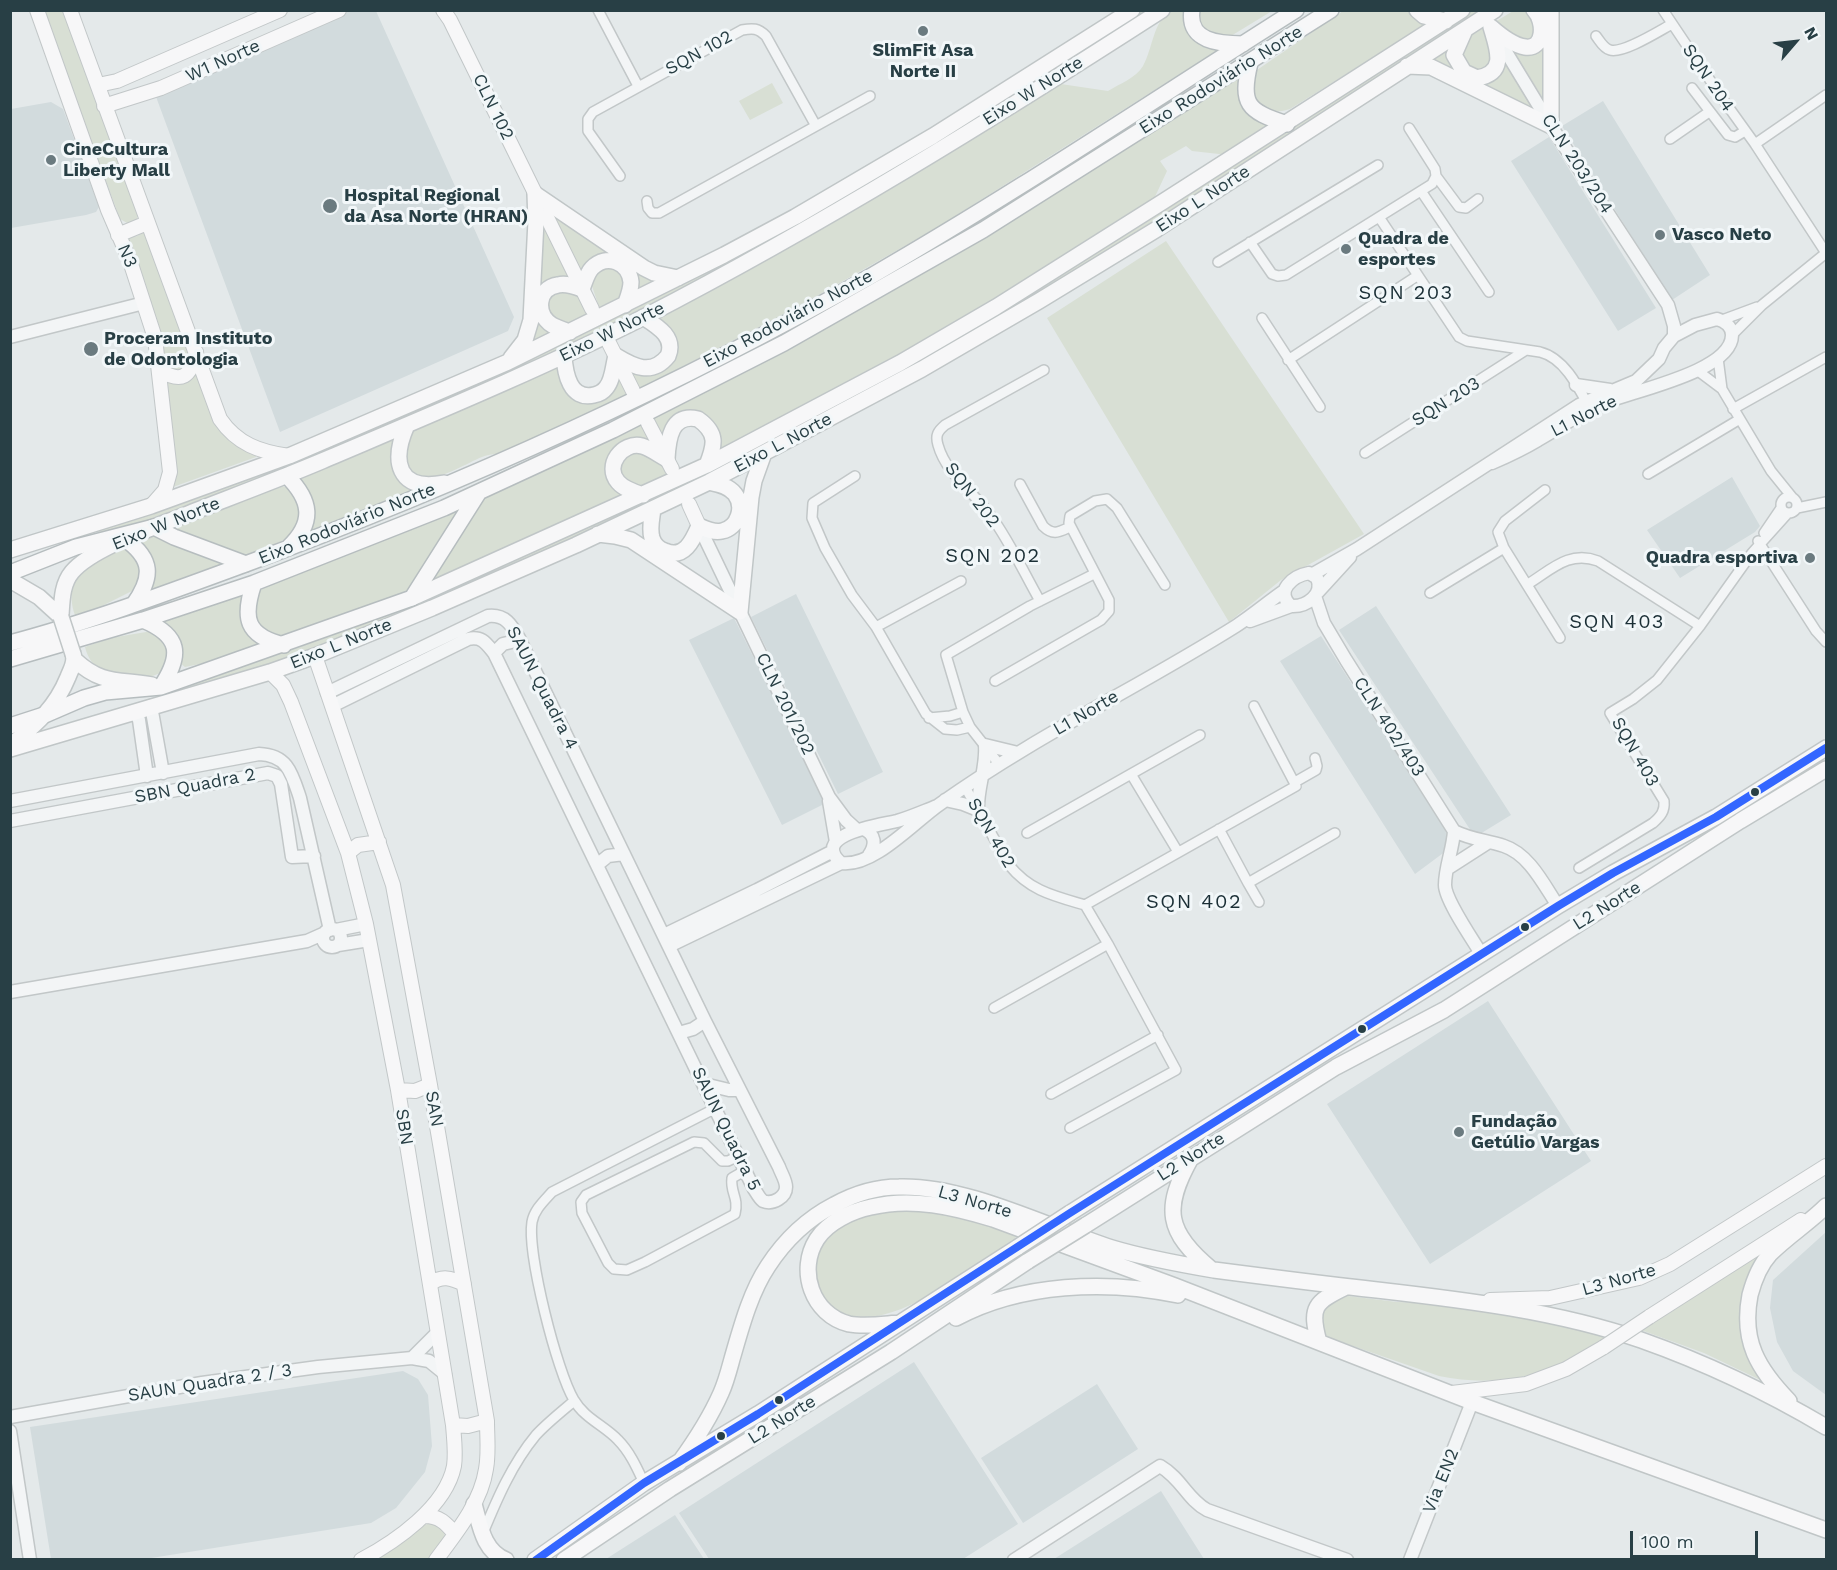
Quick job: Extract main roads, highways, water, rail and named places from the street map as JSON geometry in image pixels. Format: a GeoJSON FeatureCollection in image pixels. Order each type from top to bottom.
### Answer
{"type":"FeatureCollection","features":[{"type":"Feature","properties":{"kind":"main road","name":"N3"},"geometry":{"type":"LineString","coordinates":[[37,10],[118,235],[130,261],[155,338],[170,472],[165,490],[151,506]]}},
{"type":"Feature","properties":{"kind":"main road","name":"N3"},"geometry":{"type":"LineString","coordinates":[[70,10],[220,419],[229,432],[256,449],[289,456]]}},
{"type":"Feature","properties":{"kind":"main road","name":"W1 Norte"},"geometry":{"type":"LineString","coordinates":[[98,85],[117,81],[280,10]]}},
{"type":"Feature","properties":{"kind":"main road","name":"W1 Norte"},"geometry":{"type":"LineString","coordinates":[[104,105],[160,88],[339,10]]}},
{"type":"Feature","properties":{"kind":"main road","name":"Eixo W Norte"},"geometry":{"type":"LineString","coordinates":[[10,550],[151,506],[289,456],[508,362],[626,305],[795,217],[933,136],[1132,10]]}},
{"type":"Feature","properties":{"kind":"main road","name":"Eixo W Norte"},"geometry":{"type":"LineString","coordinates":[[61,616],[63,590],[67,579],[74,569],[87,559],[125,539],[286,476],[407,425],[564,356],[643,317],[742,265],[894,178],[1162,10]]}},
{"type":"Feature","properties":{"kind":"main road"},"geometry":{"type":"LineString","coordinates":[[1192,10],[1190,19],[1196,31],[1203,38],[1226,44],[1243,44]]}},
{"type":"Feature","properties":{"kind":"main road","name":"Eixo Rodoviário Norte"},"geometry":{"type":"LineString","coordinates":[[10,643],[45,634],[134,604],[287,549],[459,480],[616,408],[784,323],[863,280],[986,207],[1296,10]]}},
{"type":"Feature","properties":{"kind":"main road","name":"Eixo Rodoviário Norte"},"geometry":{"type":"LineString","coordinates":[[10,659],[143,620],[254,583],[374,537],[479,492],[613,430],[842,312],[983,230],[1331,10]]}},
{"type":"Feature","properties":{"kind":"main road"},"geometry":{"type":"LineString","coordinates":[[1417,10],[1424,16],[1446,21]]}},
{"type":"Feature","properties":{"kind":"main road","name":"Eixo L Norte"},"geometry":{"type":"LineString","coordinates":[[412,598],[706,465],[910,358],[996,307],[1462,10]]}},
{"type":"Feature","properties":{"kind":"main road"},"geometry":{"type":"LineString","coordinates":[[1491,20],[1501,36],[1516,45],[1531,47],[1539,40],[1542,30],[1542,21],[1534,10]]}},
{"type":"Feature","properties":{"kind":"main road"},"geometry":{"type":"LineString","coordinates":[[1407,66],[1431,67],[1551,126],[1551,10]]}},
{"type":"Feature","properties":{"kind":"main road","name":"CLN 102"},"geometry":{"type":"LineString","coordinates":[[447,14],[592,309]]}},
{"type":"Feature","properties":{"kind":"main road"},"geometry":{"type":"LineString","coordinates":[[1466,28],[1454,55],[1464,72],[1477,78],[1489,74],[1498,63],[1491,20]]}},
{"type":"Feature","properties":{"kind":"main road","name":"Eixo L Norte"},"geometry":{"type":"LineString","coordinates":[[10,748],[270,672],[315,656],[432,608],[710,482],[922,369],[1039,301],[1157,229],[1466,28],[1491,20]]}},
{"type":"Feature","properties":{"kind":"main road"},"geometry":{"type":"LineString","coordinates":[[1250,63],[1245,90],[1249,104],[1264,117],[1287,123]]}},
{"type":"Feature","properties":{"kind":"main road"},"geometry":{"type":"LineString","coordinates":[[117,81],[126,99]]}},
{"type":"Feature","properties":{"kind":"main road"},"geometry":{"type":"LineString","coordinates":[[535,194],[644,268],[654,273],[678,278]]}},
{"type":"Feature","properties":{"kind":"main road"},"geometry":{"type":"LineString","coordinates":[[508,362],[525,340],[529,328],[536,221],[535,194]]}},
{"type":"Feature","properties":{"kind":"main road"},"geometry":{"type":"LineString","coordinates":[[118,235],[147,223]]}},
{"type":"Feature","properties":{"kind":"main road"},"geometry":{"type":"LineString","coordinates":[[570,332],[550,324],[541,312],[541,297],[544,292],[555,285],[571,285],[582,289],[592,268],[603,262],[615,261],[622,264],[630,275],[631,284],[626,305]]}},
{"type":"Feature","properties":{"kind":"main road"},"geometry":{"type":"LineString","coordinates":[[613,350],[643,369],[655,366],[668,357],[667,336],[643,317]]}},
{"type":"Feature","properties":{"kind":"main road"},"geometry":{"type":"LineString","coordinates":[[564,356],[566,375],[573,388],[581,395],[590,396],[602,392],[609,385],[613,350]]}},
{"type":"Feature","properties":{"kind":"main road"},"geometry":{"type":"LineString","coordinates":[[613,350],[633,391]]}},
{"type":"Feature","properties":{"kind":"main road"},"geometry":{"type":"LineString","coordinates":[[159,370],[175,378],[182,377],[189,373],[196,352]]}},
{"type":"Feature","properties":{"kind":"main road"},"geometry":{"type":"LineString","coordinates":[[669,464],[667,443],[670,432],[679,422],[692,418],[704,423],[713,437],[714,445],[706,465]]}},
{"type":"Feature","properties":{"kind":"main road"},"geometry":{"type":"LineString","coordinates":[[648,423],[669,464]]}},
{"type":"Feature","properties":{"kind":"main road"},"geometry":{"type":"LineString","coordinates":[[407,425],[398,451],[404,475],[419,485],[429,486],[459,480]]}},
{"type":"Feature","properties":{"kind":"main road"},"geometry":{"type":"LineString","coordinates":[[643,495],[623,487],[618,482],[613,470],[615,457],[625,448],[636,445],[643,446],[669,464]]}},
{"type":"Feature","properties":{"kind":"main road"},"geometry":{"type":"LineString","coordinates":[[598,534],[631,540],[740,612],[751,497],[756,474],[765,453]]}},
{"type":"Feature","properties":{"kind":"main road"},"geometry":{"type":"LineString","coordinates":[[286,476],[302,493],[307,522],[300,537],[287,549]]}},
{"type":"Feature","properties":{"kind":"main road"},"geometry":{"type":"LineString","coordinates":[[689,504],[699,526],[716,532],[728,530],[736,523],[740,512],[735,494],[723,486],[710,482]]}},
{"type":"Feature","properties":{"kind":"main road"},"geometry":{"type":"LineString","coordinates":[[10,726],[105,692],[161,687],[412,598],[479,492]]}},
{"type":"Feature","properties":{"kind":"main road"},"geometry":{"type":"LineString","coordinates":[[653,509],[652,537],[667,553],[674,554],[685,550],[699,526]]}},
{"type":"Feature","properties":{"kind":"main road"},"geometry":{"type":"LineString","coordinates":[[10,573],[76,547],[154,527]]}},
{"type":"Feature","properties":{"kind":"main road","name":"Eixo Rodoviário Norte"},"geometry":{"type":"LineString","coordinates":[[154,527],[174,537],[246,564]]}},
{"type":"Feature","properties":{"kind":"main road"},"geometry":{"type":"LineString","coordinates":[[125,539],[140,553],[148,569],[144,589],[134,604]]}},
{"type":"Feature","properties":{"kind":"main road"},"geometry":{"type":"LineString","coordinates":[[10,580],[31,592],[61,616],[74,657],[92,675],[161,687]]}},
{"type":"Feature","properties":{"kind":"main road"},"geometry":{"type":"LineString","coordinates":[[254,583],[249,599],[248,620],[258,636],[264,640],[284,645]]}},
{"type":"Feature","properties":{"kind":"main road"},"geometry":{"type":"LineString","coordinates":[[143,620],[162,630],[175,648],[172,670],[161,687]]}},
{"type":"Feature","properties":{"kind":"main road","name":"SAN"},"geometry":{"type":"LineString","coordinates":[[315,656],[393,885],[430,1085],[486,1421],[488,1450],[482,1488],[455,1534],[436,1560]]}},
{"type":"Feature","properties":{"kind":"main road"},"geometry":{"type":"LineString","coordinates":[[10,748],[47,714],[62,691],[74,657]]}},
{"type":"Feature","properties":{"kind":"main road","name":"SBN"},"geometry":{"type":"LineString","coordinates":[[270,672],[283,685],[291,702],[348,853],[366,924],[398,1090],[453,1425],[455,1451],[453,1467],[442,1492],[425,1516],[361,1560]]}},
{"type":"Feature","properties":{"kind":"main road","name":"L2 Norte"},"geometry":{"type":"LineString","coordinates":[[535,1560],[645,1483],[1070,1213],[1603,878],[1716,817],[1827,747]]}},
{"type":"Feature","properties":{"kind":"main road","name":"L2 Norte"},"geometry":{"type":"LineString","coordinates":[[564,1560],[670,1489],[891,1352],[1192,1157],[1336,1067],[1444,1010],[1744,819],[1827,769]]}},
{"type":"Feature","properties":{"kind":"main road"},"geometry":{"type":"LineString","coordinates":[[348,853],[358,845],[379,842]]}},
{"type":"Feature","properties":{"kind":"main road"},"geometry":{"type":"LineString","coordinates":[[1603,878],[1610,887],[1615,901]]}},
{"type":"Feature","properties":{"kind":"main road"},"geometry":{"type":"LineString","coordinates":[[1482,955],[1499,974]]}},
{"type":"Feature","properties":{"kind":"main road"},"geometry":{"type":"LineString","coordinates":[[1431,986],[1444,1010]]}},
{"type":"Feature","properties":{"kind":"main road"},"geometry":{"type":"LineString","coordinates":[[398,1090],[415,1090],[430,1085]]}},
{"type":"Feature","properties":{"kind":"main road"},"geometry":{"type":"LineString","coordinates":[[1192,1157],[1176,1193],[1173,1208],[1175,1227],[1187,1248],[1214,1270]]}},
{"type":"Feature","properties":{"kind":"main road","name":"L3 Norte"},"geometry":{"type":"LineString","coordinates":[[1455,1299],[1550,1298],[1639,1278],[1670,1264],[1827,1166]]}},
{"type":"Feature","properties":{"kind":"main road","name":"L3 Norte"},"geometry":{"type":"LineString","coordinates":[[678,1463],[698,1437],[722,1392],[754,1294],[767,1267],[782,1247],[800,1227],[821,1211],[848,1197],[899,1186],[962,1195],[1112,1248],[1178,1264],[1455,1299],[1602,1329],[1640,1340],[1725,1374],[1827,1427]]}},
{"type":"Feature","properties":{"kind":"main road","name":"L3 Norte"},"geometry":{"type":"LineString","coordinates":[[900,1323],[848,1323],[823,1309],[810,1288],[807,1274],[816,1240],[824,1231],[849,1214],[870,1207],[892,1203],[937,1205],[967,1211],[1175,1286],[1472,1402],[1827,1530]]}},
{"type":"Feature","properties":{"kind":"main road"},"geometry":{"type":"LineString","coordinates":[[1800,1412],[1766,1376],[1756,1358],[1749,1340],[1747,1325],[1749,1303],[1752,1285],[1762,1264],[1827,1205]]}},
{"type":"Feature","properties":{"kind":"main road","name":"L3 Norte"},"geometry":{"type":"LineString","coordinates":[[1452,1393],[1526,1384],[1566,1369],[1827,1205]]}},
{"type":"Feature","properties":{"kind":"main road"},"geometry":{"type":"LineString","coordinates":[[430,1284],[436,1280],[450,1278],[464,1284]]}},
{"type":"Feature","properties":{"kind":"main road"},"geometry":{"type":"LineString","coordinates":[[891,1352],[960,1315],[989,1304],[1058,1288],[1118,1286],[1148,1289],[1214,1302]]}},
{"type":"Feature","properties":{"kind":"main road"},"geometry":{"type":"LineString","coordinates":[[1320,1342],[1315,1326],[1314,1309],[1326,1296],[1346,1287]]}},
{"type":"Feature","properties":{"kind":"main road"},"geometry":{"type":"LineString","coordinates":[[453,1425],[468,1426],[486,1421]]}},
{"type":"Feature","properties":{"kind":"main road"},"geometry":{"type":"LineString","coordinates":[[474,1504],[482,1536],[494,1551],[506,1560]]}},
{"type":"Feature","properties":{"kind":"main road"},"geometry":{"type":"LineString","coordinates":[[425,1516],[434,1516],[441,1520],[455,1534]]}},
{"type":"Feature","properties":{"kind":"place","name":"SlimFit Asa Norte II"},"geometry":{"type":"Point","coordinates":[923,31]}},
{"type":"Feature","properties":{"kind":"place","name":"CineCultura Liberty Mall"},"geometry":{"type":"Point","coordinates":[51,160]}},
{"type":"Feature","properties":{"kind":"place","name":"Hospital Regional da Asa Norte (HRAN)"},"geometry":{"type":"Point","coordinates":[330,206]}},
{"type":"Feature","properties":{"kind":"place","name":"Vasco Neto"},"geometry":{"type":"Point","coordinates":[1660,235]}},
{"type":"Feature","properties":{"kind":"place","name":"Quadra de esportes"},"geometry":{"type":"Point","coordinates":[1346,249]}},
{"type":"Feature","properties":{"kind":"place","name":"Proceram Instituto de Odontologia"},"geometry":{"type":"Point","coordinates":[91,349]}},
{"type":"Feature","properties":{"kind":"place","name":"Quadra esportiva"},"geometry":{"type":"Point","coordinates":[1810,558]}},
{"type":"Feature","properties":{"kind":"place","name":"Fundação Getúlio Vargas"},"geometry":{"type":"Point","coordinates":[1459,1132]}},
{"type":"Feature","properties":{"kind":"district","name":"SQN 203"},"geometry":{"type":"Point","coordinates":[1406,293]}},
{"type":"Feature","properties":{"kind":"district","name":"SQN 202"},"geometry":{"type":"Point","coordinates":[993,556]}},
{"type":"Feature","properties":{"kind":"district","name":"SQN 403"},"geometry":{"type":"Point","coordinates":[1617,622]}},
{"type":"Feature","properties":{"kind":"district","name":"SQN 402"},"geometry":{"type":"Point","coordinates":[1194,902]}}]}
